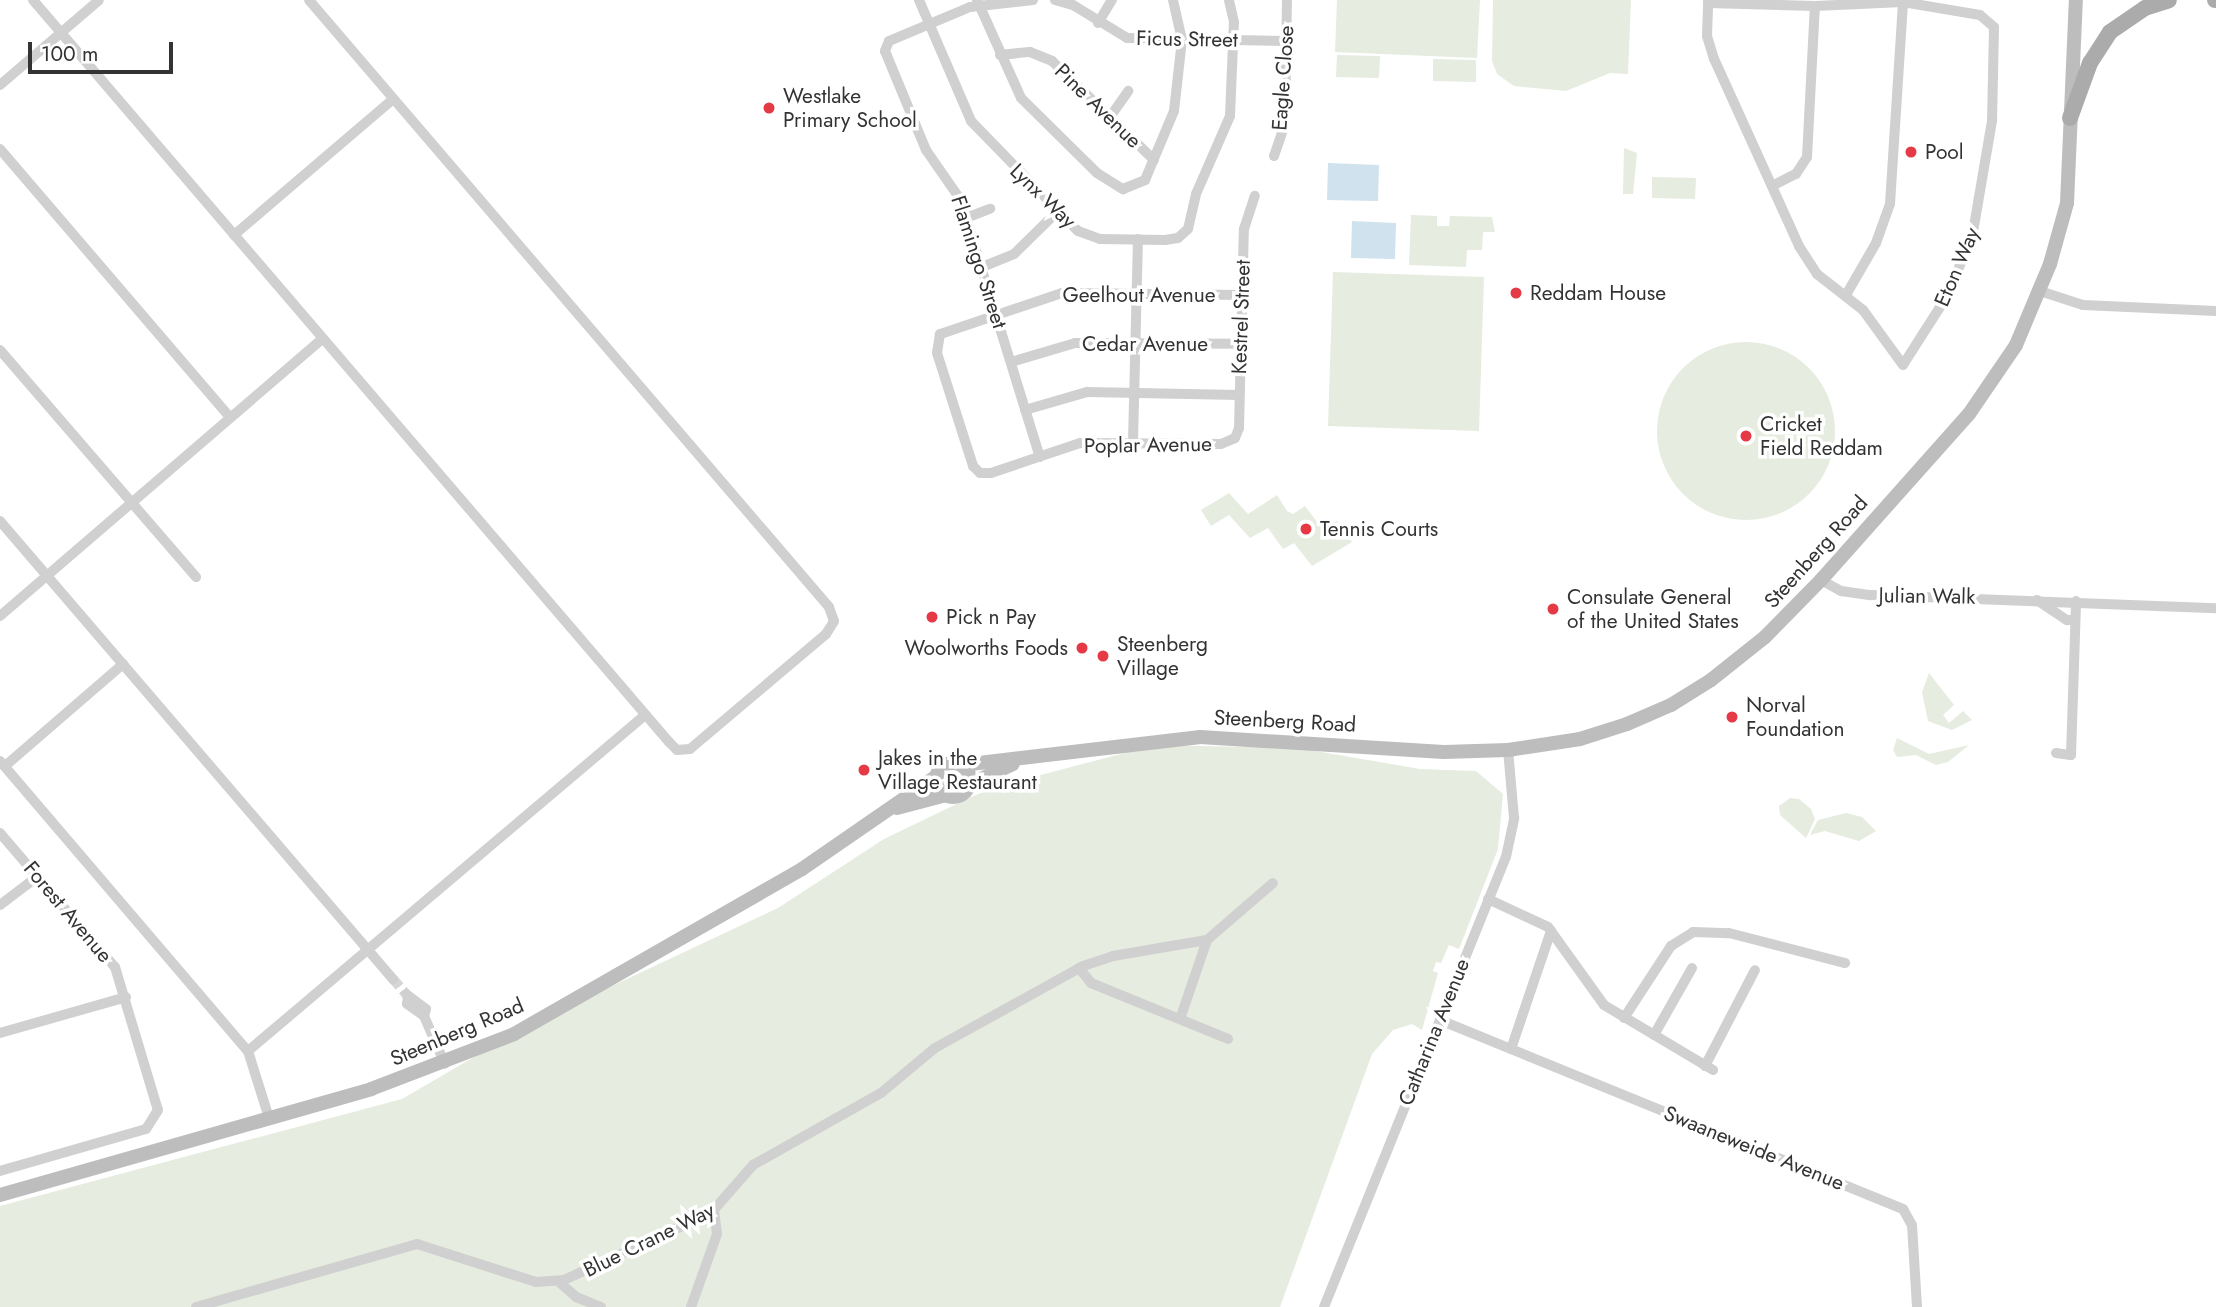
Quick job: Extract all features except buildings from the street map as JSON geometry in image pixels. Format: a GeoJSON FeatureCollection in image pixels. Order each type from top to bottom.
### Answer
{"type":"FeatureCollection","features":[{"type":"Feature","properties":{"kind":"main road","name":"Steenberg Road"},"geometry":{"type":"LineString","coordinates":[[962,765],[1083,749],[1234,736],[1444,752],[1508,750],[1580,739],[1671,705],[1746,653],[1821,580],[1981,399],[2016,345],[2040,290],[2067,203],[2076,0]]}},
{"type":"Feature","properties":{"kind":"main road"},"geometry":{"type":"LineString","coordinates":[[2070,118],[2090,63],[2110,32],[2145,8],[2169,0]]}},
{"type":"Feature","properties":{"kind":"main road","name":"Steenberg Road"},"geometry":{"type":"LineString","coordinates":[[970,784],[1002,767],[1083,749]]}},
{"type":"Feature","properties":{"kind":"main road"},"geometry":{"type":"LineString","coordinates":[[947,764],[962,765],[970,784],[961,795],[946,795],[939,789],[937,776],[947,764]]}},
{"type":"Feature","properties":{"kind":"main road","name":"Steenberg Road"},"geometry":{"type":"LineString","coordinates":[[0,1195],[445,1064],[552,1013],[802,869],[937,776]]}},
{"type":"Feature","properties":{"kind":"main road","name":"Steenberg Road"},"geometry":{"type":"LineString","coordinates":[[889,811],[946,795]]}},
{"type":"Feature","properties":{"kind":"street"},"geometry":{"type":"LineString","coordinates":[[33,0],[673,747],[690,749],[827,634],[832,614],[309,0]]}},
{"type":"Feature","properties":{"kind":"street"},"geometry":{"type":"LineString","coordinates":[[0,85],[99,0]]}},
{"type":"Feature","properties":{"kind":"street","name":"Lynx Way"},"geometry":{"type":"LineString","coordinates":[[919,0],[971,121],[1058,211],[1090,237],[1138,239],[1172,239],[1188,229],[1196,194],[1230,116],[1234,41],[1229,0]]}},
{"type":"Feature","properties":{"kind":"street"},"geometry":{"type":"LineString","coordinates":[[929,24],[978,3],[1033,0]]}},
{"type":"Feature","properties":{"kind":"street","name":"Ficus Street"},"geometry":{"type":"LineString","coordinates":[[1055,0],[1073,5],[1098,23],[1127,38],[1287,41]]}},
{"type":"Feature","properties":{"kind":"street"},"geometry":{"type":"LineString","coordinates":[[1098,23],[1112,0]]}},
{"type":"Feature","properties":{"kind":"street"},"geometry":{"type":"LineString","coordinates":[[978,3],[1021,98],[1108,183],[1123,189],[1139,185],[1154,160],[1174,111],[1182,40],[1173,0]]}},
{"type":"Feature","properties":{"kind":"street","name":"Eagle Close"},"geometry":{"type":"LineString","coordinates":[[1274,156],[1285,124],[1287,0]]}},
{"type":"Feature","properties":{"kind":"street","name":"Eton Way"},"geometry":{"type":"LineString","coordinates":[[1708,1],[1815,6],[1903,2],[1980,15],[1994,27],[1994,105],[1980,209],[1959,272],[1906,363],[1899,365],[1871,320],[1807,261],[1714,60],[1707,36],[1708,1]]}},
{"type":"Feature","properties":{"kind":"street"},"geometry":{"type":"LineString","coordinates":[[1846,295],[1876,243],[1890,204],[1903,2]]}},
{"type":"Feature","properties":{"kind":"street"},"geometry":{"type":"LineString","coordinates":[[1772,186],[1796,174],[1807,157],[1815,6]]}},
{"type":"Feature","properties":{"kind":"street","name":"Flamingo Street"},"geometry":{"type":"LineString","coordinates":[[929,24],[889,41],[885,55],[922,142],[951,181],[966,218],[1040,457]]}},
{"type":"Feature","properties":{"kind":"street","name":"Pine Avenue"},"geometry":{"type":"LineString","coordinates":[[1000,55],[1044,56],[1154,160]]}},
{"type":"Feature","properties":{"kind":"street"},"geometry":{"type":"LineString","coordinates":[[1110,117],[1128,92]]}},
{"type":"Feature","properties":{"kind":"street"},"geometry":{"type":"LineString","coordinates":[[234,235],[393,99]]}},
{"type":"Feature","properties":{"kind":"street"},"geometry":{"type":"LineString","coordinates":[[0,149],[229,416]]}},
{"type":"Feature","properties":{"kind":"street","name":"Kestrel Street"},"geometry":{"type":"LineString","coordinates":[[1234,438],[1239,395],[1244,229],[1255,196]]}},
{"type":"Feature","properties":{"kind":"street"},"geometry":{"type":"LineString","coordinates":[[966,218],[990,209]]}},
{"type":"Feature","properties":{"kind":"street"},"geometry":{"type":"LineString","coordinates":[[982,267],[1014,254],[1058,211]]}},
{"type":"Feature","properties":{"kind":"street"},"geometry":{"type":"LineString","coordinates":[[1133,442],[1138,239]]}},
{"type":"Feature","properties":{"kind":"street"},"geometry":{"type":"LineString","coordinates":[[2040,290],[2082,305],[2216,311]]}},
{"type":"Feature","properties":{"kind":"street","name":"Geelhout Avenue"},"geometry":{"type":"LineString","coordinates":[[980,473],[973,466],[936,343],[946,332],[1062,293],[1242,295]]}},
{"type":"Feature","properties":{"kind":"street"},"geometry":{"type":"LineString","coordinates":[[0,616],[229,416],[322,339]]}},
{"type":"Feature","properties":{"kind":"street","name":"Cedar Avenue"},"geometry":{"type":"LineString","coordinates":[[1011,362],[1067,344],[1241,344]]}},
{"type":"Feature","properties":{"kind":"street"},"geometry":{"type":"LineString","coordinates":[[0,350],[196,578]]}},
{"type":"Feature","properties":{"kind":"street"},"geometry":{"type":"LineString","coordinates":[[1025,410],[1076,394],[1239,395]]}},
{"type":"Feature","properties":{"kind":"street","name":"Poplar Avenue"},"geometry":{"type":"LineString","coordinates":[[980,473],[1080,443],[1221,444],[1234,438]]}},
{"type":"Feature","properties":{"kind":"street"},"geometry":{"type":"LineString","coordinates":[[0,520],[393,979]]}},
{"type":"Feature","properties":{"kind":"street","name":"Julian Walk"},"geometry":{"type":"LineString","coordinates":[[1821,580],[1840,591],[1871,595],[2037,599],[2216,608]]}},
{"type":"Feature","properties":{"kind":"street"},"geometry":{"type":"LineString","coordinates":[[2037,599],[2067,621],[2074,621]]}},
{"type":"Feature","properties":{"kind":"street"},"geometry":{"type":"LineString","coordinates":[[2056,753],[2071,755],[2076,601]]}},
{"type":"Feature","properties":{"kind":"street"},"geometry":{"type":"LineString","coordinates":[[123,664],[2,764],[248,1051],[269,1118]]}},
{"type":"Feature","properties":{"kind":"street"},"geometry":{"type":"LineString","coordinates":[[248,1051],[645,715]]}},
{"type":"Feature","properties":{"kind":"street","name":"Catharina Avenue"},"geometry":{"type":"LineString","coordinates":[[1324,1307],[1488,899],[1512,832],[1508,750]]}},
{"type":"Feature","properties":{"kind":"street","name":"Forest Avenue"},"geometry":{"type":"LineString","coordinates":[[0,832],[115,967],[158,1105],[157,1118],[138,1132],[0,1171]]}},
{"type":"Feature","properties":{"kind":"street"},"geometry":{"type":"LineString","coordinates":[[0,905],[38,876]]}},
{"type":"Feature","properties":{"kind":"street"},"geometry":{"type":"LineString","coordinates":[[1180,1019],[1207,940],[1273,883]]}},
{"type":"Feature","properties":{"kind":"street"},"geometry":{"type":"LineString","coordinates":[[1488,899],[1551,931],[1597,999],[1709,1068],[1755,970]]}},
{"type":"Feature","properties":{"kind":"street"},"geometry":{"type":"LineString","coordinates":[[1511,1049],[1551,931]]}},
{"type":"Feature","properties":{"kind":"street"},"geometry":{"type":"LineString","coordinates":[[1624,1018],[1671,946],[1693,932],[1729,933],[1845,963]]}},
{"type":"Feature","properties":{"kind":"street","name":"Blue Crane Way"},"geometry":{"type":"LineString","coordinates":[[196,1307],[417,1244],[536,1282],[559,1282],[714,1210],[753,1165],[881,1093],[935,1048],[1079,968],[1113,956],[1207,940]]}},
{"type":"Feature","properties":{"kind":"street"},"geometry":{"type":"LineString","coordinates":[[1079,968],[1091,983],[1228,1040]]}},
{"type":"Feature","properties":{"kind":"street"},"geometry":{"type":"LineString","coordinates":[[1654,1035],[1692,968]]}},
{"type":"Feature","properties":{"kind":"street"},"geometry":{"type":"LineString","coordinates":[[407,995],[407,1004],[425,1012],[445,1064]]}},
{"type":"Feature","properties":{"kind":"street"},"geometry":{"type":"LineString","coordinates":[[0,1033],[125,997]]}},
{"type":"Feature","properties":{"kind":"street","name":"Swaaneweide Avenue"},"geometry":{"type":"LineString","coordinates":[[1440,1020],[1903,1209],[1911,1220],[1917,1307]]}},
{"type":"Feature","properties":{"kind":"street"},"geometry":{"type":"LineString","coordinates":[[691,1307],[717,1234],[714,1210]]}},
{"type":"Feature","properties":{"kind":"street"},"geometry":{"type":"LineString","coordinates":[[559,1282],[576,1297],[601,1307]]}},
{"type":"Feature","properties":{"kind":"shaded area"},"geometry":{"type":"Polygon","coordinates":[[[1337,0],[1480,0],[1477,58],[1335,52],[1337,0]]]}},
{"type":"Feature","properties":{"kind":"shaded area"},"geometry":{"type":"Polygon","coordinates":[[[1493,0],[1631,0],[1628,74],[1610,73],[1566,91],[1514,86],[1497,74],[1492,61],[1493,0]]]}},
{"type":"Feature","properties":{"kind":"shaded area"},"geometry":{"type":"Polygon","coordinates":[[[1337,55],[1380,56],[1379,78],[1336,77],[1337,55]]]}},
{"type":"Feature","properties":{"kind":"shaded area"},"geometry":{"type":"Polygon","coordinates":[[[1433,59],[1476,60],[1476,82],[1433,81],[1433,59]]]}},
{"type":"Feature","properties":{"kind":"shaded area"},"geometry":{"type":"Polygon","coordinates":[[[1624,148],[1637,153],[1633,194],[1623,194],[1624,148]]]}},
{"type":"Feature","properties":{"kind":"shaded area"},"geometry":{"type":"Polygon","coordinates":[[[1652,177],[1696,178],[1695,199],[1652,198],[1652,177]]]}},
{"type":"Feature","properties":{"kind":"shaded area"},"geometry":{"type":"Polygon","coordinates":[[[1411,215],[1437,216],[1437,226],[1449,226],[1450,216],[1492,217],[1495,232],[1483,232],[1482,250],[1467,250],[1466,267],[1409,265],[1411,215]]]}},
{"type":"Feature","properties":{"kind":"shaded area"},"geometry":{"type":"Polygon","coordinates":[[[1333,272],[1484,277],[1479,431],[1328,426],[1333,272]]]}},
{"type":"Feature","properties":{"kind":"shaded area","name":"Cricket Field Reddam"},"geometry":{"type":"Polygon","coordinates":[[[1746,342],[1763,343],[1780,349],[1809,368],[1828,397],[1834,414],[1834,448],[1828,465],[1809,494],[1780,513],[1763,519],[1746,520],[1729,519],[1712,513],[1683,494],[1664,465],[1658,448],[1657,431],[1658,414],[1664,397],[1683,368],[1712,349],[1729,343],[1746,342]]]}},
{"type":"Feature","properties":{"kind":"shaded area","name":"Tennis Courts"},"geometry":{"type":"Polygon","coordinates":[[[1229,493],[1248,514],[1277,495],[1287,511],[1293,514],[1305,506],[1320,526],[1338,521],[1352,542],[1312,566],[1294,543],[1283,549],[1268,528],[1250,538],[1229,515],[1211,526],[1201,510],[1229,493]]]}},
{"type":"Feature","properties":{"kind":"shaded area"},"geometry":{"type":"Polygon","coordinates":[[[1929,673],[1954,705],[1943,715],[1949,723],[1963,711],[1972,720],[1952,730],[1928,721],[1922,692],[1929,673]]]}},
{"type":"Feature","properties":{"kind":"shaded area"},"geometry":{"type":"Polygon","coordinates":[[[1897,738],[1929,754],[1969,745],[1948,762],[1936,765],[1916,755],[1897,757],[1893,750],[1897,738]]]}},
{"type":"Feature","properties":{"kind":"shaded area"},"geometry":{"type":"Polygon","coordinates":[[[1155,745],[1298,748],[1420,769],[1476,771],[1503,794],[1498,849],[1459,949],[1449,945],[1441,963],[1436,962],[1433,971],[1438,973],[1422,1030],[1412,1024],[1393,1030],[1372,1054],[1280,1307],[0,1307],[0,1206],[402,1099],[527,1026],[778,908],[884,839],[969,798],[995,787],[1155,745]]]}},
{"type":"Feature","properties":{"kind":"shaded area"},"geometry":{"type":"Polygon","coordinates":[[[1790,798],[1799,799],[1811,809],[1815,819],[1806,838],[1780,815],[1779,806],[1790,798]]]}},
{"type":"Feature","properties":{"kind":"shaded area"},"geometry":{"type":"Polygon","coordinates":[[[1846,813],[1862,817],[1876,831],[1859,841],[1825,831],[1810,835],[1818,820],[1846,813]]]}},
{"type":"Feature","properties":{"kind":"water"},"geometry":{"type":"Polygon","coordinates":[[[1328,163],[1379,165],[1378,201],[1327,200],[1328,163]]]}},
{"type":"Feature","properties":{"kind":"water"},"geometry":{"type":"Polygon","coordinates":[[[1352,221],[1396,223],[1395,259],[1351,258],[1352,221]]]}},
{"type":"Feature","properties":{"kind":"tunnel"},"geometry":{"type":"LineString","coordinates":[[393,979],[406,994]]}},
{"type":"Feature","properties":{"kind":"place","name":"Westlake Primary School"},"geometry":{"type":"Point","coordinates":[769,108]}},
{"type":"Feature","properties":{"kind":"place","name":"Pool"},"geometry":{"type":"Point","coordinates":[1911,152]}},
{"type":"Feature","properties":{"kind":"place","name":"Reddam House"},"geometry":{"type":"Point","coordinates":[1516,293]}},
{"type":"Feature","properties":{"kind":"place","name":"Cricket Field Reddam"},"geometry":{"type":"Point","coordinates":[1746,436]}},
{"type":"Feature","properties":{"kind":"place","name":"Tennis Courts"},"geometry":{"type":"Point","coordinates":[1306,529]}},
{"type":"Feature","properties":{"kind":"place","name":"Consulate General of the United States"},"geometry":{"type":"Point","coordinates":[1553,609]}},
{"type":"Feature","properties":{"kind":"place","name":"Pick n Pay"},"geometry":{"type":"Point","coordinates":[932,617]}},
{"type":"Feature","properties":{"kind":"place","name":"Woolworths Foods"},"geometry":{"type":"Point","coordinates":[1082,648]}},
{"type":"Feature","properties":{"kind":"place","name":"Steenberg Village"},"geometry":{"type":"Point","coordinates":[1103,656]}},
{"type":"Feature","properties":{"kind":"place","name":"Norval Foundation"},"geometry":{"type":"Point","coordinates":[1732,717]}},
{"type":"Feature","properties":{"kind":"place","name":"Jakes in the Village Restaurant"},"geometry":{"type":"Point","coordinates":[864,770]}}]}
